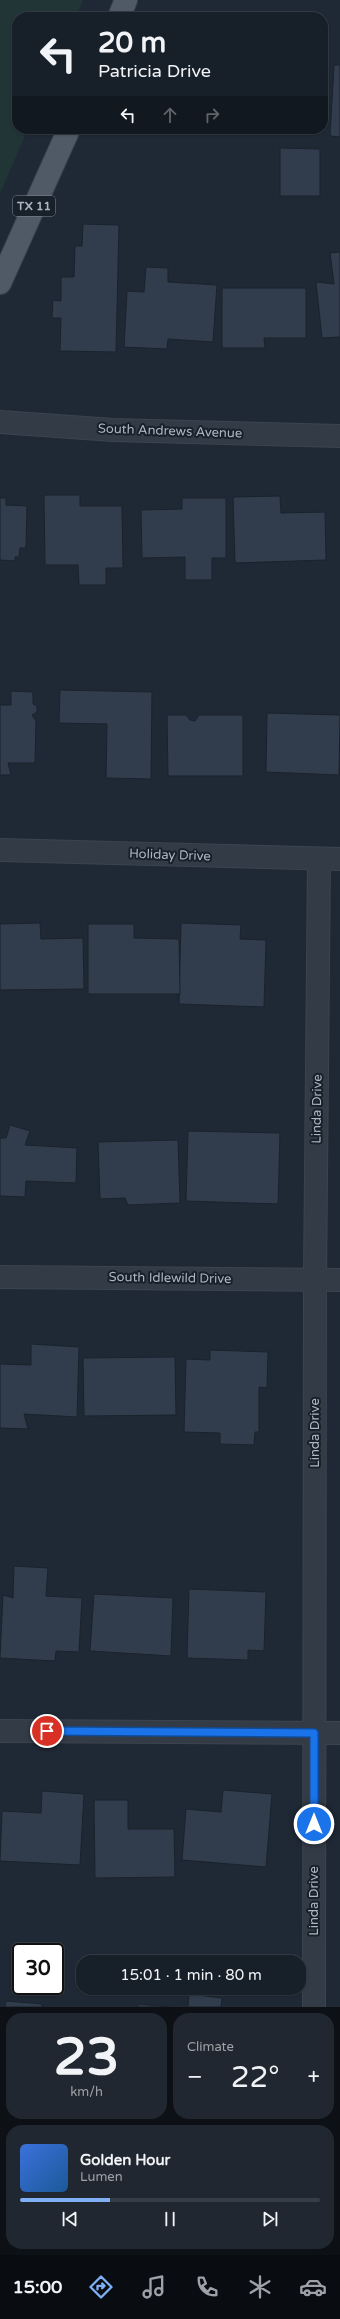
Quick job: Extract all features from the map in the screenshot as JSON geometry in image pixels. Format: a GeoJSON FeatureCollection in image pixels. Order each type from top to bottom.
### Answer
{"type":"FeatureCollection","features":[{"type":"Feature","properties":{"kind":"main road"},"geometry":{"type":"LineString","coordinates":[[121,12],[126,0]]}},
{"type":"Feature","properties":{"kind":"main road","name":"TX 11"},"geometry":{"type":"LineString","coordinates":[[0,283],[67,134]]}},
{"type":"Feature","properties":{"kind":"street","name":"South Andrews Avenue"},"geometry":{"type":"LineString","coordinates":[[0,422],[113,430],[340,436]]}},
{"type":"Feature","properties":{"kind":"street","name":"Holiday Drive"},"geometry":{"type":"LineString","coordinates":[[0,850],[330,859]]}},
{"type":"Feature","properties":{"kind":"street","name":"Linda Drive"},"geometry":{"type":"LineString","coordinates":[[314,2007],[315,1280],[330,859]]}},
{"type":"Feature","properties":{"kind":"street","name":"South Idlewild Drive"},"geometry":{"type":"LineString","coordinates":[[0,1277],[340,1280]]}},
{"type":"Feature","properties":{"kind":"street"},"geometry":{"type":"LineString","coordinates":[[0,1731],[340,1733]]}},
{"type":"Feature","properties":{"kind":"shaded area"},"geometry":{"type":"Polygon","coordinates":[[[0,0],[83,0],[78,12],[12,12],[12,134],[26,134],[0,193],[0,0]]]}},
{"type":"Feature","properties":{"kind":"building"},"geometry":{"type":"Polygon","coordinates":[[[334,65],[340,65],[340,137],[330,136],[334,65]]]}},
{"type":"Feature","properties":{"kind":"building"},"geometry":{"type":"Polygon","coordinates":[[[280,148],[320,149],[320,196],[280,196],[280,148]]]}},
{"type":"Feature","properties":{"kind":"building"},"geometry":{"type":"Polygon","coordinates":[[[83,224],[119,225],[116,352],[60,351],[61,318],[52,318],[53,300],[61,301],[61,277],[74,277],[75,246],[82,246],[83,224]]]}},
{"type":"Feature","properties":{"kind":"building"},"geometry":{"type":"Polygon","coordinates":[[[340,252],[340,337],[322,338],[316,282],[334,284],[330,253],[340,252]]]}},
{"type":"Feature","properties":{"kind":"building"},"geometry":{"type":"Polygon","coordinates":[[[146,267],[168,268],[168,282],[217,285],[213,342],[168,339],[167,349],[124,347],[127,291],[144,292],[146,267]]]}},
{"type":"Feature","properties":{"kind":"building"},"geometry":{"type":"Polygon","coordinates":[[[222,288],[306,288],[306,338],[264,338],[265,348],[222,348],[222,288]]]}},
{"type":"Feature","properties":{"kind":"building"},"geometry":{"type":"Polygon","coordinates":[[[44,495],[80,495],[80,506],[122,506],[123,568],[106,568],[106,585],[79,585],[78,565],[45,565],[44,495]]]}},
{"type":"Feature","properties":{"kind":"building"},"geometry":{"type":"Polygon","coordinates":[[[280,496],[281,513],[325,512],[326,560],[235,563],[233,497],[280,496]]]}},
{"type":"Feature","properties":{"kind":"building"},"geometry":{"type":"Polygon","coordinates":[[[0,498],[6,498],[6,505],[27,506],[26,548],[20,548],[19,557],[15,557],[15,561],[0,560],[0,498]]]}},
{"type":"Feature","properties":{"kind":"building"},"geometry":{"type":"Polygon","coordinates":[[[182,498],[226,498],[226,558],[212,558],[212,580],[185,580],[185,557],[142,558],[141,510],[182,509],[182,498]]]}},
{"type":"Feature","properties":{"kind":"building"},"geometry":{"type":"Polygon","coordinates":[[[60,690],[152,692],[151,779],[106,778],[107,724],[59,723],[60,690]]]}},
{"type":"Feature","properties":{"kind":"building"},"geometry":{"type":"Polygon","coordinates":[[[11,691],[33,692],[33,704],[37,706],[37,712],[32,715],[36,721],[35,763],[8,763],[11,775],[0,775],[0,705],[11,705],[11,691]]]}},
{"type":"Feature","properties":{"kind":"building"},"geometry":{"type":"Polygon","coordinates":[[[267,713],[340,715],[339,775],[266,772],[267,713]]]}},
{"type":"Feature","properties":{"kind":"building"},"geometry":{"type":"Polygon","coordinates":[[[167,715],[186,715],[190,720],[195,721],[199,715],[243,715],[243,776],[168,776],[167,715]]]}},
{"type":"Feature","properties":{"kind":"building"},"geometry":{"type":"Polygon","coordinates":[[[40,923],[41,939],[83,938],[84,989],[0,990],[0,924],[40,923]]]}},
{"type":"Feature","properties":{"kind":"building"},"geometry":{"type":"Polygon","coordinates":[[[181,923],[241,925],[240,939],[266,940],[264,1007],[179,1004],[181,923]]]}},
{"type":"Feature","properties":{"kind":"building"},"geometry":{"type":"Polygon","coordinates":[[[88,924],[134,924],[134,938],[179,939],[180,994],[88,994],[88,924]]]}},
{"type":"Feature","properties":{"kind":"building"},"geometry":{"type":"Polygon","coordinates":[[[10,1125],[30,1131],[25,1145],[77,1148],[76,1183],[26,1181],[25,1197],[0,1196],[0,1138],[6,1138],[10,1125]]]}},
{"type":"Feature","properties":{"kind":"building"},"geometry":{"type":"Polygon","coordinates":[[[188,1131],[280,1133],[278,1204],[186,1201],[188,1131]]]}},
{"type":"Feature","properties":{"kind":"building"},"geometry":{"type":"Polygon","coordinates":[[[178,1140],[180,1203],[128,1205],[125,1198],[100,1199],[98,1142],[178,1140]]]}},
{"type":"Feature","properties":{"kind":"building"},"geometry":{"type":"Polygon","coordinates":[[[31,1344],[79,1347],[77,1417],[24,1414],[28,1429],[0,1428],[0,1364],[31,1365],[31,1344]]]}},
{"type":"Feature","properties":{"kind":"building"},"geometry":{"type":"Polygon","coordinates":[[[210,1350],[268,1352],[267,1388],[259,1387],[259,1432],[255,1432],[254,1445],[220,1444],[220,1433],[184,1432],[186,1359],[210,1360],[210,1350]]]}},
{"type":"Feature","properties":{"kind":"building"},"geometry":{"type":"Polygon","coordinates":[[[175,1357],[176,1415],[84,1416],[83,1358],[175,1357]]]}},
{"type":"Feature","properties":{"kind":"building"},"geometry":{"type":"Polygon","coordinates":[[[14,1566],[48,1568],[46,1596],[82,1598],[79,1652],[56,1651],[55,1661],[0,1658],[3,1595],[13,1598],[14,1566]]]}},
{"type":"Feature","properties":{"kind":"building"},"geometry":{"type":"Polygon","coordinates":[[[189,1589],[266,1592],[264,1651],[248,1650],[248,1660],[187,1658],[189,1589]]]}},
{"type":"Feature","properties":{"kind":"building"},"geometry":{"type":"Polygon","coordinates":[[[94,1594],[173,1598],[171,1656],[90,1651],[94,1594]]]}},
{"type":"Feature","properties":{"kind":"building"},"geometry":{"type":"Polygon","coordinates":[[[223,1790],[272,1794],[266,1867],[182,1860],[186,1809],[221,1812],[223,1790]]]}},
{"type":"Feature","properties":{"kind":"building"},"geometry":{"type":"Polygon","coordinates":[[[42,1791],[84,1794],[80,1865],[0,1861],[2,1811],[41,1813],[42,1791]]]}},
{"type":"Feature","properties":{"kind":"building"},"geometry":{"type":"Polygon","coordinates":[[[94,1800],[128,1800],[128,1829],[174,1829],[175,1877],[95,1878],[94,1800]]]}},
{"type":"Feature","properties":{"kind":"building"},"geometry":{"type":"Polygon","coordinates":[[[189,1995],[222,1998],[221,2007],[188,2007],[189,1995]]]}},
{"type":"Feature","properties":{"kind":"building"},"geometry":{"type":"Polygon","coordinates":[[[6,2001],[42,2004],[42,2007],[5,2007],[6,2001]]]}},
{"type":"Feature","properties":{"kind":"building"},"geometry":{"type":"Polygon","coordinates":[[[138,2004],[169,2007],[138,2007],[138,2004]]]}},
{"type":"Feature","properties":{"kind":"route"},"geometry":{"type":"LineString","coordinates":[[47,1731],[314,1733],[314,1824]]}}]}
